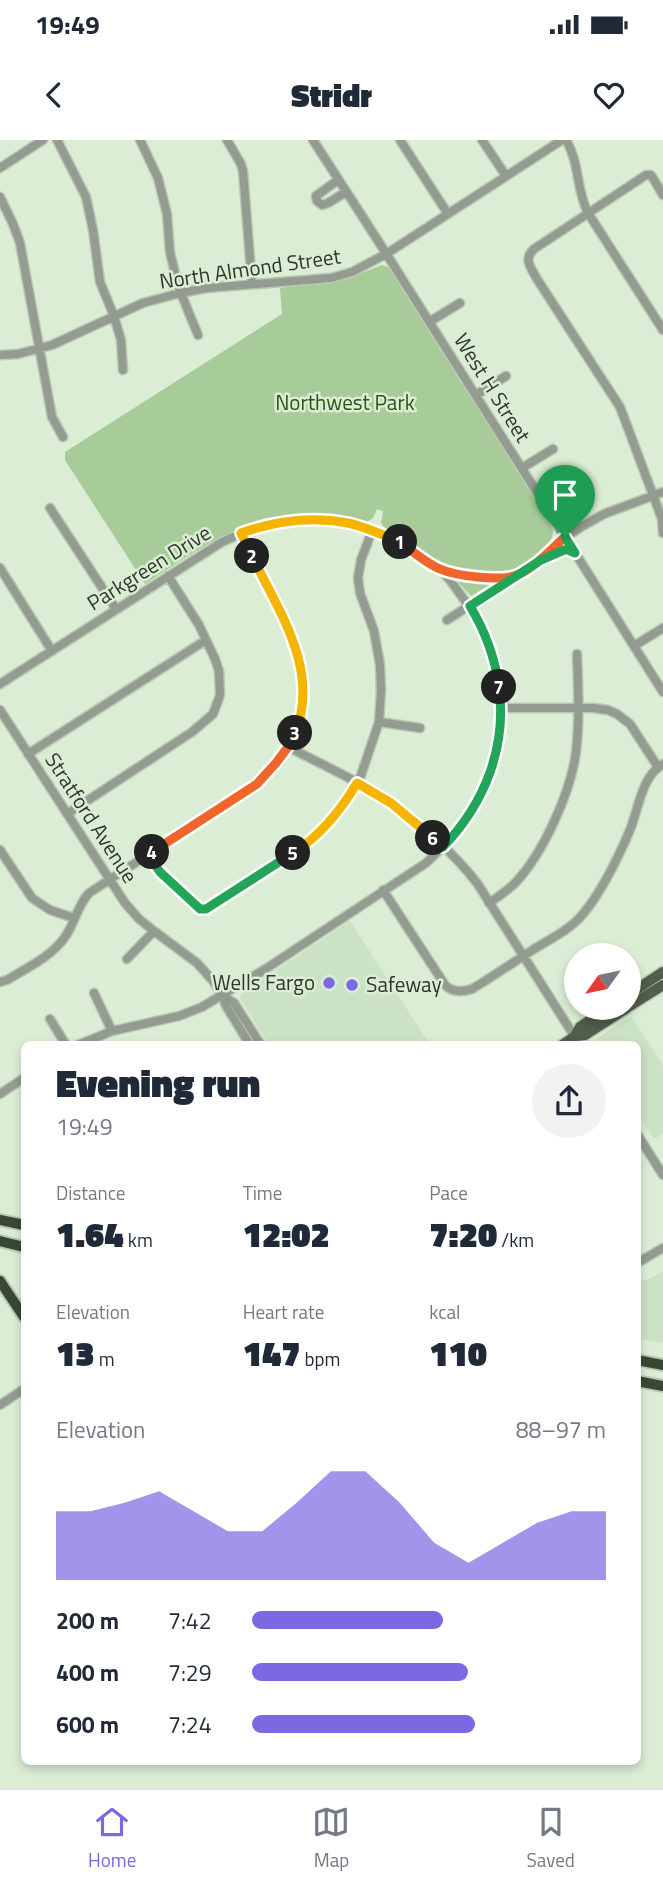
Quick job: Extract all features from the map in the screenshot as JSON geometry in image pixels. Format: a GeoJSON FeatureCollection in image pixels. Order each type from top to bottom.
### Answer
{"type":"FeatureCollection","features":[{"type":"Feature","properties":{"kind":"highway"},"geometry":{"type":"LineString","coordinates":[[0,1220],[21,1225]]}},
{"type":"Feature","properties":{"kind":"highway"},"geometry":{"type":"LineString","coordinates":[[0,1241],[21,1246]]}},
{"type":"Feature","properties":{"kind":"highway"},"geometry":{"type":"LineString","coordinates":[[0,1281],[21,1312]]}},
{"type":"Feature","properties":{"kind":"highway"},"geometry":{"type":"LineString","coordinates":[[641,1361],[663,1365]]}},
{"type":"Feature","properties":{"kind":"highway"},"geometry":{"type":"LineString","coordinates":[[641,1382],[663,1386]]}},
{"type":"Feature","properties":{"kind":"main road"},"geometry":{"type":"LineString","coordinates":[[641,986],[663,972]]}},
{"type":"Feature","properties":{"kind":"main road"},"geometry":{"type":"LineString","coordinates":[[641,999],[663,985]]}},
{"type":"Feature","properties":{"kind":"main road"},"geometry":{"type":"LineString","coordinates":[[578,1040],[580,1027],[590,1020]]}},
{"type":"Feature","properties":{"kind":"main road"},"geometry":{"type":"LineString","coordinates":[[578,1040],[608,1020]]}},
{"type":"Feature","properties":{"kind":"street"},"geometry":{"type":"LineString","coordinates":[[0,168],[43,140]]}},
{"type":"Feature","properties":{"kind":"street"},"geometry":{"type":"LineString","coordinates":[[57,140],[86,197],[100,282],[121,340],[123,370]]}},
{"type":"Feature","properties":{"kind":"street"},"geometry":{"type":"LineString","coordinates":[[140,140],[158,178],[167,214],[170,252],[180,293],[198,335]]}},
{"type":"Feature","properties":{"kind":"street"},"geometry":{"type":"LineString","coordinates":[[227,140],[243,171],[252,284]]}},
{"type":"Feature","properties":{"kind":"street","name":"West H Street"},"geometry":{"type":"LineString","coordinates":[[313,140],[663,692]]}},
{"type":"Feature","properties":{"kind":"street"},"geometry":{"type":"LineString","coordinates":[[400,140],[448,214]]}},
{"type":"Feature","properties":{"kind":"street"},"geometry":{"type":"LineString","coordinates":[[482,140],[506,176]]}},
{"type":"Feature","properties":{"kind":"street"},"geometry":{"type":"LineString","coordinates":[[564,140],[575,158],[580,192],[588,213],[663,330]]}},
{"type":"Feature","properties":{"kind":"street","name":"North Almond Street"},"geometry":{"type":"LineString","coordinates":[[0,355],[40,349],[144,303],[180,293],[344,275],[386,254],[564,140]]}},
{"type":"Feature","properties":{"kind":"street"},"geometry":{"type":"LineString","coordinates":[[663,195],[651,175],[646,175],[534,248],[527,259],[621,407],[654,495],[662,519],[663,533]]}},
{"type":"Feature","properties":{"kind":"street"},"geometry":{"type":"LineString","coordinates":[[338,180],[320,191],[316,196],[317,201],[322,205],[346,192]]}},
{"type":"Feature","properties":{"kind":"street"},"geometry":{"type":"LineString","coordinates":[[0,197],[20,243],[52,416],[63,437]]}},
{"type":"Feature","properties":{"kind":"street"},"geometry":{"type":"LineString","coordinates":[[429,322],[460,303]]}},
{"type":"Feature","properties":{"kind":"street"},"geometry":{"type":"LineString","coordinates":[[476,395],[506,376]]}},
{"type":"Feature","properties":{"kind":"street"},"geometry":{"type":"LineString","coordinates":[[522,468],[552,449]]}},
{"type":"Feature","properties":{"kind":"street"},"geometry":{"type":"LineString","coordinates":[[541,560],[565,537],[604,514],[663,492]]}},
{"type":"Feature","properties":{"kind":"street"},"geometry":{"type":"LineString","coordinates":[[50,508],[116,609]]}},
{"type":"Feature","properties":{"kind":"street","name":"Parkgreen Drive"},"geometry":{"type":"LineString","coordinates":[[0,684],[207,550],[262,526],[312,519],[349,523],[400,542],[439,569],[470,606],[492,653],[499,682],[501,708],[496,752],[483,791],[466,821],[443,847],[426,863],[267,968],[192,1012],[112,1031],[88,1041]]}},
{"type":"Feature","properties":{"kind":"street"},"geometry":{"type":"LineString","coordinates":[[148,855],[160,872],[200,909],[206,909],[302,848],[332,818],[357,783],[379,722],[380,665],[374,631],[360,593],[358,578],[361,560],[372,531]]}},
{"type":"Feature","properties":{"kind":"street"},"geometry":{"type":"LineString","coordinates":[[0,982],[58,946],[89,893],[257,784],[288,747],[297,729],[302,706],[303,679],[300,661],[292,638],[241,533]]}},
{"type":"Feature","properties":{"kind":"street"},"geometry":{"type":"LineString","coordinates":[[447,620],[541,560],[564,550],[575,553]]}},
{"type":"Feature","properties":{"kind":"street"},"geometry":{"type":"LineString","coordinates":[[0,569],[52,651]]}},
{"type":"Feature","properties":{"kind":"street"},"geometry":{"type":"LineString","coordinates":[[439,569],[471,577],[515,576]]}},
{"type":"Feature","properties":{"kind":"street"},"geometry":{"type":"LineString","coordinates":[[67,814],[192,732],[212,714],[220,695],[215,659],[188,607],[168,576]]}},
{"type":"Feature","properties":{"kind":"street"},"geometry":{"type":"LineString","coordinates":[[634,646],[663,628]]}},
{"type":"Feature","properties":{"kind":"street"},"geometry":{"type":"LineString","coordinates":[[28,754],[206,640]]}},
{"type":"Feature","properties":{"kind":"street"},"geometry":{"type":"LineString","coordinates":[[489,903],[520,877],[543,841],[568,788],[575,755],[579,708],[577,654]]}},
{"type":"Feature","properties":{"kind":"street"},"geometry":{"type":"LineString","coordinates":[[383,890],[445,985],[449,989],[463,991],[472,989],[567,929],[583,914],[604,882],[630,829],[643,790],[649,778],[661,766],[630,723],[608,710],[501,708]]}},
{"type":"Feature","properties":{"kind":"street","name":"Stratford Avenue"},"geometry":{"type":"LineString","coordinates":[[0,710],[125,904],[139,919],[197,963],[215,982],[248,1041]]}},
{"type":"Feature","properties":{"kind":"street"},"geometry":{"type":"LineString","coordinates":[[379,722],[420,728]]}},
{"type":"Feature","properties":{"kind":"street"},"geometry":{"type":"LineString","coordinates":[[288,747],[357,783],[407,814],[470,874],[578,1040]]}},
{"type":"Feature","properties":{"kind":"street"},"geometry":{"type":"LineString","coordinates":[[0,850],[32,898],[50,909],[74,918]]}},
{"type":"Feature","properties":{"kind":"street"},"geometry":{"type":"LineString","coordinates":[[127,959],[154,931]]}},
{"type":"Feature","properties":{"kind":"street"},"geometry":{"type":"LineString","coordinates":[[94,993],[112,1031]]}},
{"type":"Feature","properties":{"kind":"street"},"geometry":{"type":"LineString","coordinates":[[650,993],[663,996]]}},
{"type":"Feature","properties":{"kind":"street","name":"Stratford Avenue"},"geometry":{"type":"LineString","coordinates":[[222,995],[234,1003],[258,1041]]}},
{"type":"Feature","properties":{"kind":"street"},"geometry":{"type":"LineString","coordinates":[[50,1019],[64,1041]]}},
{"type":"Feature","properties":{"kind":"street"},"geometry":{"type":"LineString","coordinates":[[0,1094],[21,1080]]}},
{"type":"Feature","properties":{"kind":"street"},"geometry":{"type":"LineString","coordinates":[[641,1140],[663,1175]]}},
{"type":"Feature","properties":{"kind":"street"},"geometry":{"type":"LineString","coordinates":[[641,1261],[663,1248]]}},
{"type":"Feature","properties":{"kind":"street"},"geometry":{"type":"LineString","coordinates":[[0,1405],[21,1391]]}},
{"type":"Feature","properties":{"kind":"shaded area"},"geometry":{"type":"Polygon","coordinates":[[[350,921],[427,1041],[266,1041],[242,1002],[242,993],[350,921]]]}},
{"type":"Feature","properties":{"kind":"shaded area"},"geometry":{"type":"Polygon","coordinates":[[[625,1020],[634,1020],[663,1065],[663,1134],[654,1139],[641,1119],[641,1041],[594,1041],[625,1020]]]}},
{"type":"Feature","properties":{"kind":"shaded area"},"geometry":{"type":"Polygon","coordinates":[[[663,1271],[663,1343],[641,1339],[641,1280],[663,1271]]]}},
{"type":"Feature","properties":{"kind":"green space","name":"Northwest Park"},"geometry":{"type":"Polygon","coordinates":[[[382,265],[388,267],[392,273],[552,526],[548,545],[534,559],[511,570],[499,574],[473,574],[443,565],[412,543],[387,530],[381,523],[383,511],[377,509],[373,518],[367,522],[330,515],[298,514],[251,524],[229,533],[187,556],[145,584],[65,460],[65,452],[282,314],[280,288],[341,281],[382,265]]]}},
{"type":"Feature","properties":{"kind":"green space"},"geometry":{"type":"Polygon","coordinates":[[[459,578],[490,581],[491,584],[471,596],[457,581],[459,578]]]}},
{"type":"Feature","properties":{"kind":"place","name":"Wells Fargo"},"geometry":{"type":"Point","coordinates":[329,983]}},
{"type":"Feature","properties":{"kind":"place","name":"Safeway"},"geometry":{"type":"Point","coordinates":[352,985]}},
{"type":"Feature","properties":{"kind":"route"},"geometry":{"type":"LineString","coordinates":[[565,537],[541,560],[515,576],[484,578],[439,569],[400,542],[349,523],[312,519],[262,526],[241,533],[292,638],[300,661],[303,679],[302,706],[297,729],[288,747],[257,784],[148,855],[160,872],[200,909],[206,909],[302,848],[332,818],[357,783],[407,814],[443,847],[466,821],[483,791],[500,734],[501,708],[496,668],[483,629],[470,606],[541,560],[564,550],[575,553],[565,537]]}}]}
